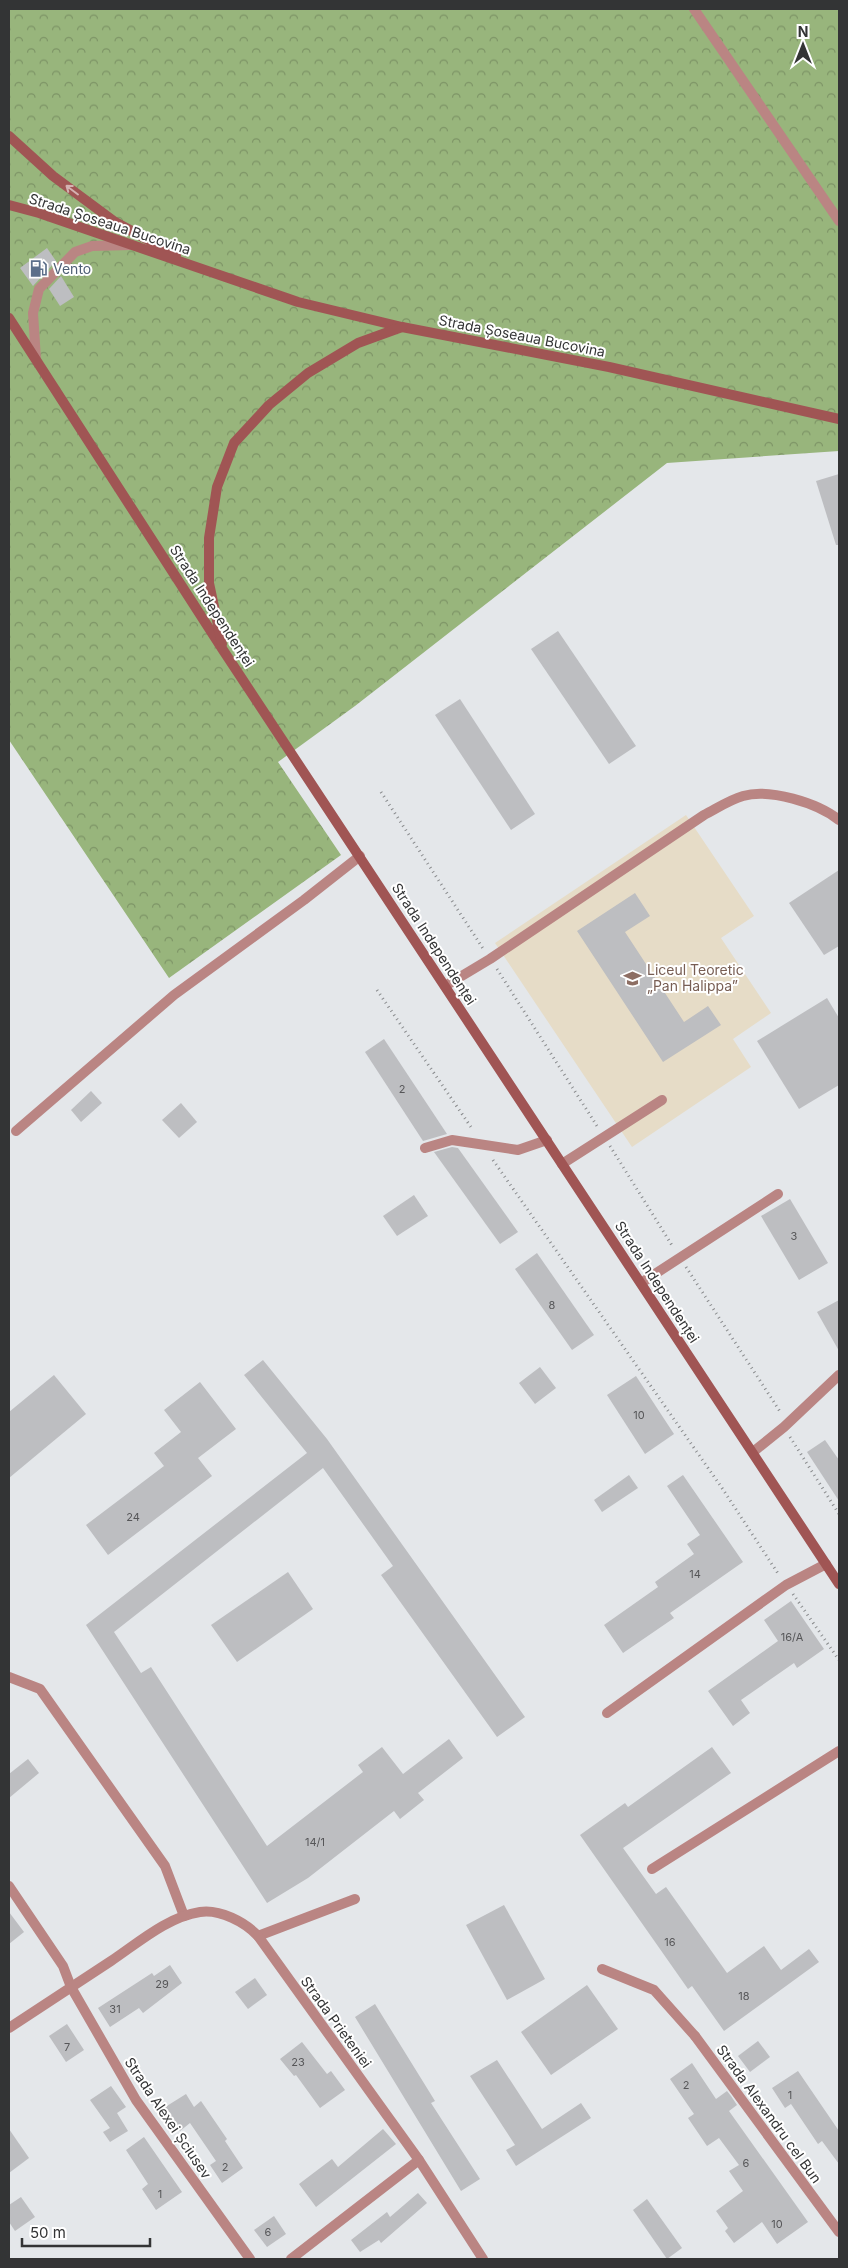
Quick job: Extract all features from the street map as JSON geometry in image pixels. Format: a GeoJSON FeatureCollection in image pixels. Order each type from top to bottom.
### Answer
{"type":"FeatureCollection","features":[{"type":"Feature","properties":{"kind":"main road","name":"Strada Șoseaua Bucovina"},"geometry":{"type":"LineString","coordinates":[[9,136],[53,176],[114,222],[203,270]]}},
{"type":"Feature","properties":{"kind":"main road","name":"Strada Șoseaua Bucovina"},"geometry":{"type":"LineString","coordinates":[[9,206],[39,213],[298,302],[402,327],[609,367],[839,419]]}},
{"type":"Feature","properties":{"kind":"main road","name":"Strada Independenței"},"geometry":{"type":"LineString","coordinates":[[9,318],[223,650],[839,1584]]}},
{"type":"Feature","properties":{"kind":"main road"},"geometry":{"type":"LineString","coordinates":[[223,650],[209,583],[208,538],[217,487],[234,443],[269,405],[308,372],[358,343],[402,327]]}},
{"type":"Feature","properties":{"kind":"street"},"geometry":{"type":"LineString","coordinates":[[694,9],[839,221]]}},
{"type":"Feature","properties":{"kind":"street"},"geometry":{"type":"LineString","coordinates":[[36,359],[33,313],[39,289],[75,252],[92,246],[131,245]]}},
{"type":"Feature","properties":{"kind":"street"},"geometry":{"type":"LineString","coordinates":[[445,986],[490,959],[704,815],[741,796],[757,792],[787,797],[832,814],[839,820]]}},
{"type":"Feature","properties":{"kind":"street"},"geometry":{"type":"LineString","coordinates":[[16,1131],[174,995],[304,900],[360,856]]}},
{"type":"Feature","properties":{"kind":"street"},"geometry":{"type":"LineString","coordinates":[[562,1164],[662,1100]]}},
{"type":"Feature","properties":{"kind":"street"},"geometry":{"type":"LineString","coordinates":[[425,1148],[452,1140],[518,1150],[547,1140]]}},
{"type":"Feature","properties":{"kind":"street"},"geometry":{"type":"LineString","coordinates":[[641,1283],[681,1259],[778,1194]]}},
{"type":"Feature","properties":{"kind":"street"},"geometry":{"type":"LineString","coordinates":[[752,1452],[784,1427],[839,1375]]}},
{"type":"Feature","properties":{"kind":"street"},"geometry":{"type":"LineString","coordinates":[[606,1713],[786,1585],[826,1564]]}},
{"type":"Feature","properties":{"kind":"street"},"geometry":{"type":"LineString","coordinates":[[9,1677],[40,1688],[165,1866],[184,1916],[157,1930],[9,2028]]}},
{"type":"Feature","properties":{"kind":"street"},"geometry":{"type":"LineString","coordinates":[[652,1869],[839,1751]]}},
{"type":"Feature","properties":{"kind":"street","name":"Strada Alexei Șciusev"},"geometry":{"type":"LineString","coordinates":[[9,1886],[63,1966],[71,1987],[136,2100],[250,2259]]}},
{"type":"Feature","properties":{"kind":"street"},"geometry":{"type":"LineString","coordinates":[[258,1936],[355,1899]]}},
{"type":"Feature","properties":{"kind":"street","name":"Strada Prieteniei"},"geometry":{"type":"LineString","coordinates":[[184,1916],[202,1912],[219,1913],[238,1921],[258,1936],[419,2160],[483,2259]]}},
{"type":"Feature","properties":{"kind":"street","name":"Strada Alexandru cel Bun"},"geometry":{"type":"LineString","coordinates":[[602,1969],[654,1990],[695,2036],[839,2232]]}},
{"type":"Feature","properties":{"kind":"street"},"geometry":{"type":"LineString","coordinates":[[291,2259],[419,2160]]}},
{"type":"Feature","properties":{"kind":"path"},"geometry":{"type":"LineString","coordinates":[[381,792],[782,1415],[784,1427],[839,1514]]}},
{"type":"Feature","properties":{"kind":"path"},"geometry":{"type":"LineString","coordinates":[[377,990],[839,1660]]}},
{"type":"Feature","properties":{"kind":"shaded area","name":"Liceul Teoretic „Pan Halippa”"},"geometry":{"type":"Polygon","coordinates":[[[686,815],[754,916],[721,938],[771,1013],[733,1039],[751,1067],[632,1147],[495,943],[686,815]]]}},
{"type":"Feature","properties":{"kind":"green space"},"geometry":{"type":"Polygon","coordinates":[[[9,9],[839,9],[839,451],[667,463],[355,706],[278,762],[341,855],[169,978],[9,740],[9,9]]]}},
{"type":"Feature","properties":{"kind":"building"},"geometry":{"type":"Polygon","coordinates":[[[47,248],[56,261],[33,286],[20,268],[47,248]]]}},
{"type":"Feature","properties":{"kind":"building"},"geometry":{"type":"Polygon","coordinates":[[[61,276],[74,297],[60,306],[49,289],[61,276]]]}},
{"type":"Feature","properties":{"kind":"building"},"geometry":{"type":"Polygon","coordinates":[[[839,474],[839,545],[836,545],[816,481],[839,474]]]}},
{"type":"Feature","properties":{"kind":"building"},"geometry":{"type":"Polygon","coordinates":[[[558,631],[636,746],[609,764],[531,649],[558,631]]]}},
{"type":"Feature","properties":{"kind":"building"},"geometry":{"type":"Polygon","coordinates":[[[460,699],[535,814],[511,830],[435,715],[460,699]]]}},
{"type":"Feature","properties":{"kind":"building"},"geometry":{"type":"Polygon","coordinates":[[[839,870],[839,946],[824,955],[789,903],[839,870]]]}},
{"type":"Feature","properties":{"kind":"building"},"geometry":{"type":"Polygon","coordinates":[[[635,893],[650,916],[625,932],[684,1022],[708,1006],[721,1025],[663,1062],[577,931],[635,893]]]}},
{"type":"Feature","properties":{"kind":"building"},"geometry":{"type":"Polygon","coordinates":[[[827,998],[839,1018],[839,1085],[799,1109],[757,1041],[827,998]]]}},
{"type":"Feature","properties":{"kind":"building"},"geometry":{"type":"Polygon","coordinates":[[[384,1039],[447,1134],[423,1141],[365,1052],[384,1039]]]}},
{"type":"Feature","properties":{"kind":"building"},"geometry":{"type":"Polygon","coordinates":[[[91,1091],[102,1103],[81,1122],[71,1110],[91,1091]]]}},
{"type":"Feature","properties":{"kind":"building"},"geometry":{"type":"Polygon","coordinates":[[[181,1103],[197,1122],[179,1138],[162,1120],[181,1103]]]}},
{"type":"Feature","properties":{"kind":"building"},"geometry":{"type":"Polygon","coordinates":[[[452,1147],[458,1148],[518,1232],[500,1244],[434,1152],[452,1147]]]}},
{"type":"Feature","properties":{"kind":"building"},"geometry":{"type":"Polygon","coordinates":[[[414,1195],[428,1216],[397,1236],[383,1216],[414,1195]]]}},
{"type":"Feature","properties":{"kind":"building"},"geometry":{"type":"Polygon","coordinates":[[[790,1199],[828,1263],[799,1280],[761,1216],[790,1199]]]}},
{"type":"Feature","properties":{"kind":"building"},"geometry":{"type":"Polygon","coordinates":[[[537,1253],[594,1335],[572,1350],[515,1269],[537,1253]]]}},
{"type":"Feature","properties":{"kind":"building"},"geometry":{"type":"Polygon","coordinates":[[[839,1300],[839,1351],[817,1312],[839,1300]]]}},
{"type":"Feature","properties":{"kind":"building"},"geometry":{"type":"Polygon","coordinates":[[[263,1360],[327,1439],[525,1717],[497,1737],[381,1575],[393,1566],[323,1468],[114,1632],[141,1673],[151,1667],[267,1846],[363,1772],[358,1765],[382,1747],[403,1774],[449,1739],[463,1758],[418,1793],[424,1800],[400,1819],[394,1811],[308,1878],[267,1903],[86,1625],[307,1453],[244,1375],[263,1360]]]}},
{"type":"Feature","properties":{"kind":"building"},"geometry":{"type":"Polygon","coordinates":[[[540,1367],[556,1388],[535,1404],[519,1383],[540,1367]]]}},
{"type":"Feature","properties":{"kind":"building"},"geometry":{"type":"Polygon","coordinates":[[[54,1375],[86,1414],[9,1478],[9,1412],[54,1375]]]}},
{"type":"Feature","properties":{"kind":"building"},"geometry":{"type":"Polygon","coordinates":[[[636,1376],[674,1434],[645,1454],[607,1395],[636,1376]]]}},
{"type":"Feature","properties":{"kind":"building"},"geometry":{"type":"Polygon","coordinates":[[[200,1382],[236,1429],[198,1458],[212,1476],[108,1555],[86,1525],[164,1466],[154,1453],[181,1432],[164,1410],[200,1382]]]}},
{"type":"Feature","properties":{"kind":"building"},"geometry":{"type":"Polygon","coordinates":[[[825,1440],[839,1460],[839,1501],[807,1452],[825,1440]]]}},
{"type":"Feature","properties":{"kind":"building"},"geometry":{"type":"Polygon","coordinates":[[[629,1475],[638,1488],[602,1512],[594,1500],[629,1475]]]}},
{"type":"Feature","properties":{"kind":"building"},"geometry":{"type":"Polygon","coordinates":[[[683,1475],[743,1562],[670,1613],[674,1618],[623,1653],[604,1625],[658,1587],[655,1582],[694,1554],[687,1544],[700,1535],[667,1486],[683,1475]]]}},
{"type":"Feature","properties":{"kind":"building"},"geometry":{"type":"Polygon","coordinates":[[[288,1572],[313,1609],[237,1662],[211,1625],[288,1572]]]}},
{"type":"Feature","properties":{"kind":"building"},"geometry":{"type":"Polygon","coordinates":[[[791,1601],[824,1649],[797,1668],[794,1663],[741,1700],[750,1713],[733,1726],[708,1691],[778,1641],[764,1620],[791,1601]]]}},
{"type":"Feature","properties":{"kind":"building"},"geometry":{"type":"Polygon","coordinates":[[[712,1747],[731,1773],[623,1848],[656,1894],[666,1887],[727,1973],[764,1946],[781,1970],[809,1949],[819,1962],[724,2031],[692,1986],[688,1989],[580,1835],[625,1803],[628,1807],[712,1747]]]}},
{"type":"Feature","properties":{"kind":"building"},"geometry":{"type":"Polygon","coordinates":[[[28,1759],[39,1773],[9,1798],[9,1774],[28,1759]]]}},
{"type":"Feature","properties":{"kind":"building"},"geometry":{"type":"Polygon","coordinates":[[[504,1905],[545,1979],[507,2000],[466,1925],[504,1905]]]}},
{"type":"Feature","properties":{"kind":"building"},"geometry":{"type":"Polygon","coordinates":[[[9,1912],[24,1932],[9,1944],[9,1912]]]}},
{"type":"Feature","properties":{"kind":"building"},"geometry":{"type":"Polygon","coordinates":[[[170,1965],[182,1983],[143,2013],[139,2008],[110,2027],[98,2008],[152,1973],[154,1976],[170,1965]]]}},
{"type":"Feature","properties":{"kind":"building"},"geometry":{"type":"Polygon","coordinates":[[[255,1978],[267,1995],[248,2009],[235,1992],[255,1978]]]}},
{"type":"Feature","properties":{"kind":"building"},"geometry":{"type":"Polygon","coordinates":[[[587,1985],[618,2029],[551,2075],[521,2032],[587,1985]]]}},
{"type":"Feature","properties":{"kind":"building"},"geometry":{"type":"Polygon","coordinates":[[[375,2004],[435,2101],[431,2103],[480,2179],[461,2191],[355,2017],[375,2004]]]}},
{"type":"Feature","properties":{"kind":"building"},"geometry":{"type":"Polygon","coordinates":[[[67,2024],[84,2050],[66,2062],[49,2036],[67,2024]]]}},
{"type":"Feature","properties":{"kind":"building"},"geometry":{"type":"Polygon","coordinates":[[[758,2041],[770,2057],[750,2072],[738,2056],[758,2041]]]}},
{"type":"Feature","properties":{"kind":"building"},"geometry":{"type":"Polygon","coordinates":[[[302,2042],[327,2074],[331,2071],[345,2090],[320,2108],[296,2075],[294,2076],[280,2059],[302,2042]]]}},
{"type":"Feature","properties":{"kind":"building"},"geometry":{"type":"Polygon","coordinates":[[[497,2060],[542,2129],[581,2103],[591,2118],[516,2166],[506,2150],[515,2145],[470,2076],[497,2060]]]}},
{"type":"Feature","properties":{"kind":"building"},"geometry":{"type":"Polygon","coordinates":[[[692,2063],[716,2099],[727,2091],[731,2096],[737,2105],[729,2111],[808,2222],[777,2244],[762,2222],[734,2243],[725,2231],[728,2228],[716,2211],[743,2191],[729,2171],[739,2165],[719,2138],[707,2146],[688,2118],[694,2114],[670,2079],[692,2063]]]}},
{"type":"Feature","properties":{"kind":"building"},"geometry":{"type":"Polygon","coordinates":[[[798,2071],[839,2131],[839,2164],[822,2141],[818,2144],[791,2104],[785,2108],[772,2088],[798,2071]]]}},
{"type":"Feature","properties":{"kind":"building"},"geometry":{"type":"Polygon","coordinates":[[[111,2086],[126,2107],[117,2113],[128,2131],[110,2142],[103,2132],[110,2128],[90,2100],[111,2086]]]}},
{"type":"Feature","properties":{"kind":"building"},"geometry":{"type":"Polygon","coordinates":[[[186,2094],[194,2107],[201,2101],[227,2139],[225,2141],[243,2168],[222,2183],[210,2165],[216,2161],[190,2123],[180,2131],[162,2109],[186,2094]]]}},
{"type":"Feature","properties":{"kind":"building"},"geometry":{"type":"Polygon","coordinates":[[[9,2129],[29,2158],[9,2173],[9,2129]]]}},
{"type":"Feature","properties":{"kind":"building"},"geometry":{"type":"Polygon","coordinates":[[[383,2129],[396,2144],[316,2207],[299,2184],[332,2159],[338,2167],[383,2129]]]}},
{"type":"Feature","properties":{"kind":"building"},"geometry":{"type":"Polygon","coordinates":[[[144,2137],[182,2192],[156,2210],[142,2189],[148,2184],[126,2150],[144,2137]]]}},
{"type":"Feature","properties":{"kind":"building"},"geometry":{"type":"Polygon","coordinates":[[[418,2193],[427,2203],[381,2243],[379,2240],[360,2252],[351,2240],[387,2212],[390,2217],[418,2193]]]}},
{"type":"Feature","properties":{"kind":"building"},"geometry":{"type":"Polygon","coordinates":[[[21,2197],[35,2217],[15,2231],[9,2222],[9,2205],[21,2197]]]}},
{"type":"Feature","properties":{"kind":"building"},"geometry":{"type":"Polygon","coordinates":[[[647,2199],[682,2248],[667,2259],[633,2210],[647,2199]]]}},
{"type":"Feature","properties":{"kind":"building"},"geometry":{"type":"Polygon","coordinates":[[[274,2216],[286,2234],[267,2247],[254,2230],[274,2216]]]}},
{"type":"Feature","properties":{"kind":"place","name":"Vento"},"geometry":{"type":"Point","coordinates":[39,269]}},
{"type":"Feature","properties":{"kind":"place","name":"Liceul Teoretic „Pan Halippa”"},"geometry":{"type":"Point","coordinates":[633,978]}}]}
